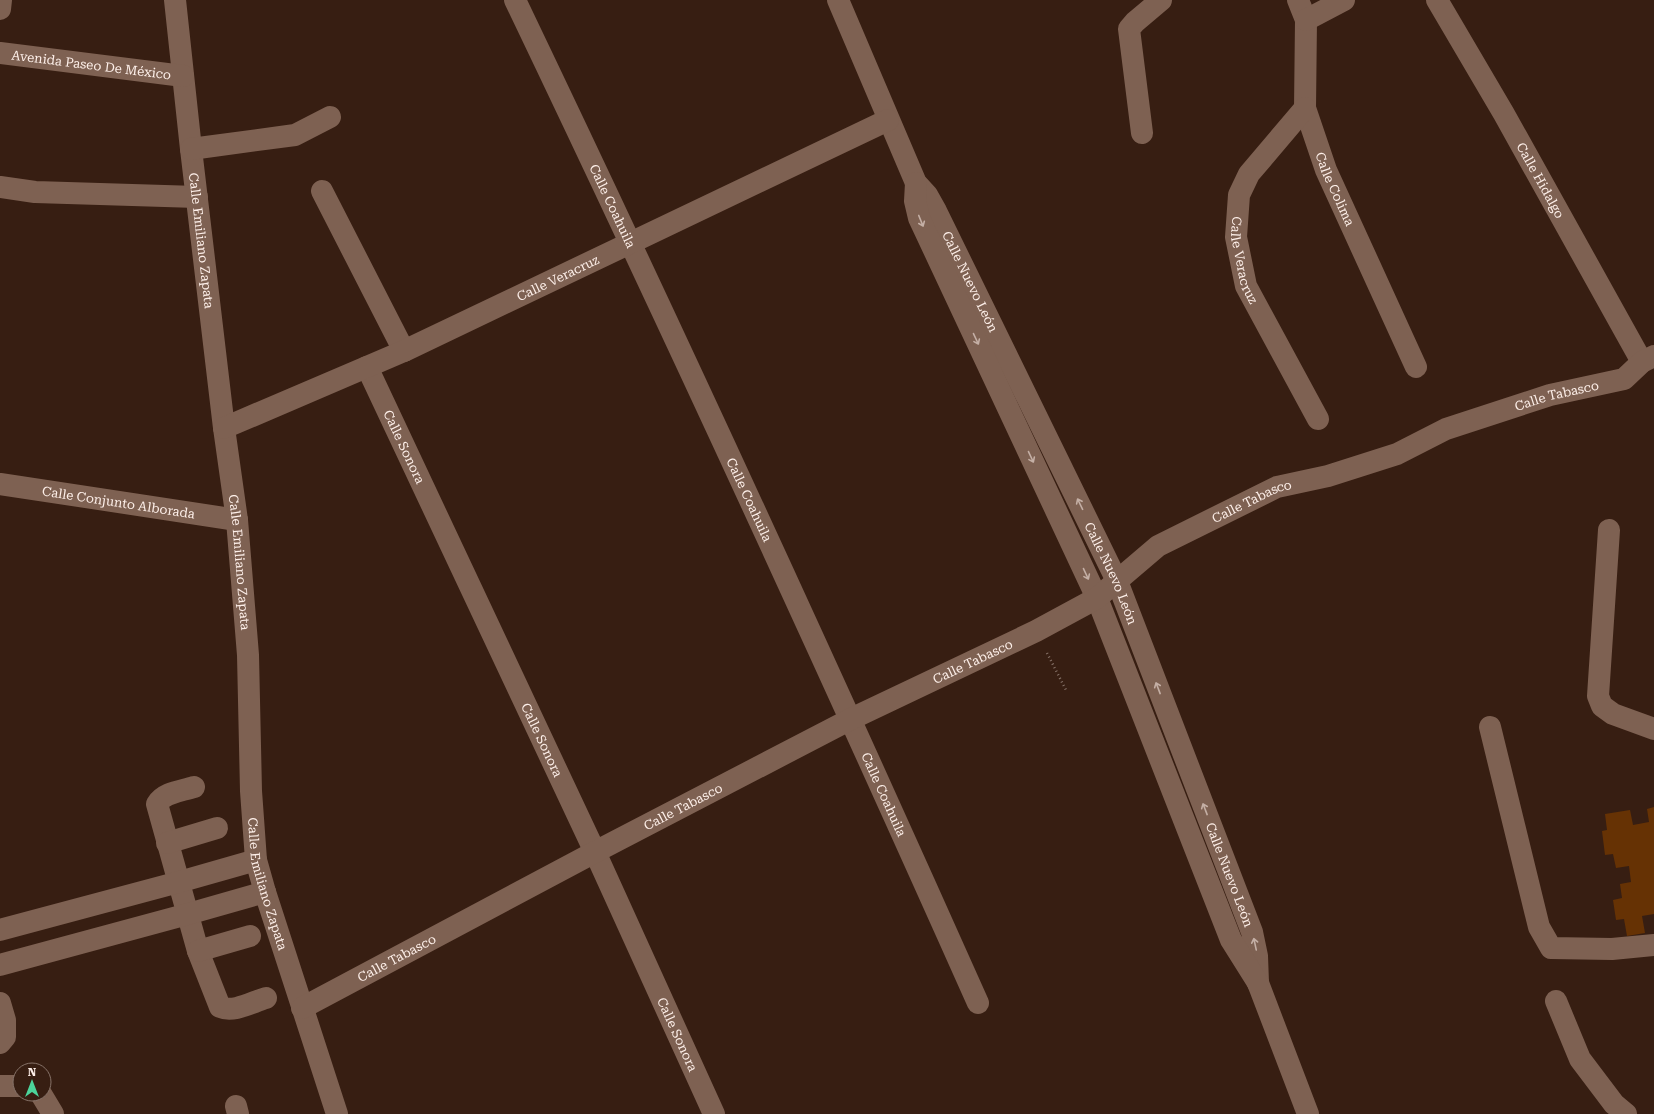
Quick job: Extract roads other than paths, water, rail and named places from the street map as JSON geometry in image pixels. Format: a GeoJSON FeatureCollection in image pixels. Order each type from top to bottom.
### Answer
{"type":"FeatureCollection","features":[{"type":"Feature","properties":{"kind":"street"},"geometry":{"type":"LineString","coordinates":[[0,9],[1,0]]}},
{"type":"Feature","properties":{"kind":"street","name":"Calle Emiliano Zapata"},"geometry":{"type":"LineString","coordinates":[[176,0],[191,149],[224,428],[237,520],[248,655],[251,791],[256,860],[302,1008],[338,1114]]}},
{"type":"Feature","properties":{"kind":"street","name":"Calle Coahuila"},"geometry":{"type":"LineString","coordinates":[[515,0],[631,242],[851,719],[978,1003]]}},
{"type":"Feature","properties":{"kind":"street","name":"Calle Nuevo León"},"geometry":{"type":"LineString","coordinates":[[838,0],[916,183],[927,196],[936,211],[1117,581],[1252,932],[1257,956],[1258,983]]}},
{"type":"Feature","properties":{"kind":"street"},"geometry":{"type":"LineString","coordinates":[[1142,133],[1130,29],[1135,22],[1161,0]]}},
{"type":"Feature","properties":{"kind":"street","name":"Calle Colima"},"geometry":{"type":"LineString","coordinates":[[1298,0],[1306,20],[1305,108],[1326,170],[1416,367]]}},
{"type":"Feature","properties":{"kind":"street"},"geometry":{"type":"LineString","coordinates":[[1306,20],[1344,0]]}},
{"type":"Feature","properties":{"kind":"street","name":"Calle Hidalgo"},"geometry":{"type":"LineString","coordinates":[[1437,0],[1648,359]]}},
{"type":"Feature","properties":{"kind":"street","name":"Avenida Paseo De México"},"geometry":{"type":"LineString","coordinates":[[0,53],[183,76]]}},
{"type":"Feature","properties":{"kind":"street","name":"Calle Veracruz"},"geometry":{"type":"LineString","coordinates":[[1305,108],[1249,174],[1239,195],[1236,237],[1246,286],[1318,419]]}},
{"type":"Feature","properties":{"kind":"street"},"geometry":{"type":"LineString","coordinates":[[191,149],[294,135],[330,117]]}},
{"type":"Feature","properties":{"kind":"street","name":"Calle Veracruz"},"geometry":{"type":"LineString","coordinates":[[224,428],[404,351],[888,120]]}},
{"type":"Feature","properties":{"kind":"street","name":"Calle Nuevo León"},"geometry":{"type":"LineString","coordinates":[[916,183],[915,201],[919,218],[1097,598],[1231,940],[1258,983],[1308,1114]]}},
{"type":"Feature","properties":{"kind":"street"},"geometry":{"type":"LineString","coordinates":[[0,187],[35,192],[197,197]]}},
{"type":"Feature","properties":{"kind":"street"},"geometry":{"type":"LineString","coordinates":[[322,190],[404,351]]}},
{"type":"Feature","properties":{"kind":"street","name":"Calle Tabasco"},"geometry":{"type":"LineString","coordinates":[[302,1008],[595,852],[851,719],[1036,631],[1097,598],[1158,546],[1277,487],[1328,476],[1397,454],[1446,429],[1550,396],[1624,379],[1648,359]]}},
{"type":"Feature","properties":{"kind":"street","name":"Calle Sonora"},"geometry":{"type":"LineString","coordinates":[[367,367],[595,852],[714,1114]]}},
{"type":"Feature","properties":{"kind":"street","name":"Calle Conjunto Alborada"},"geometry":{"type":"LineString","coordinates":[[0,484],[237,520]]}},
{"type":"Feature","properties":{"kind":"street"},"geometry":{"type":"LineString","coordinates":[[1609,530],[1598,696],[1602,706],[1613,714],[1654,729]]}},
{"type":"Feature","properties":{"kind":"street"},"geometry":{"type":"LineString","coordinates":[[1490,727],[1539,927],[1551,948],[1612,949],[1654,945]]}},
{"type":"Feature","properties":{"kind":"street"},"geometry":{"type":"LineString","coordinates":[[194,787],[166,796],[160,799],[157,804],[198,950],[220,1007],[226,1010],[232,1009],[266,998]]}},
{"type":"Feature","properties":{"kind":"street"},"geometry":{"type":"LineString","coordinates":[[167,843],[217,828]]}},
{"type":"Feature","properties":{"kind":"street"},"geometry":{"type":"LineString","coordinates":[[0,930],[256,860]]}},
{"type":"Feature","properties":{"kind":"street"},"geometry":{"type":"LineString","coordinates":[[0,965],[265,892]]}},
{"type":"Feature","properties":{"kind":"street"},"geometry":{"type":"LineString","coordinates":[[198,950],[250,936]]}},
{"type":"Feature","properties":{"kind":"street"},"geometry":{"type":"LineString","coordinates":[[1556,1001],[1580,1059],[1614,1104],[1626,1114]]}},
{"type":"Feature","properties":{"kind":"street"},"geometry":{"type":"LineString","coordinates":[[0,1003],[5,1020],[5,1037],[0,1043]]}},
{"type":"Feature","properties":{"kind":"street"},"geometry":{"type":"LineString","coordinates":[[0,1086],[12,1086]]}},
{"type":"Feature","properties":{"kind":"street"},"geometry":{"type":"LineString","coordinates":[[46,1102],[53,1114]]}}]}
